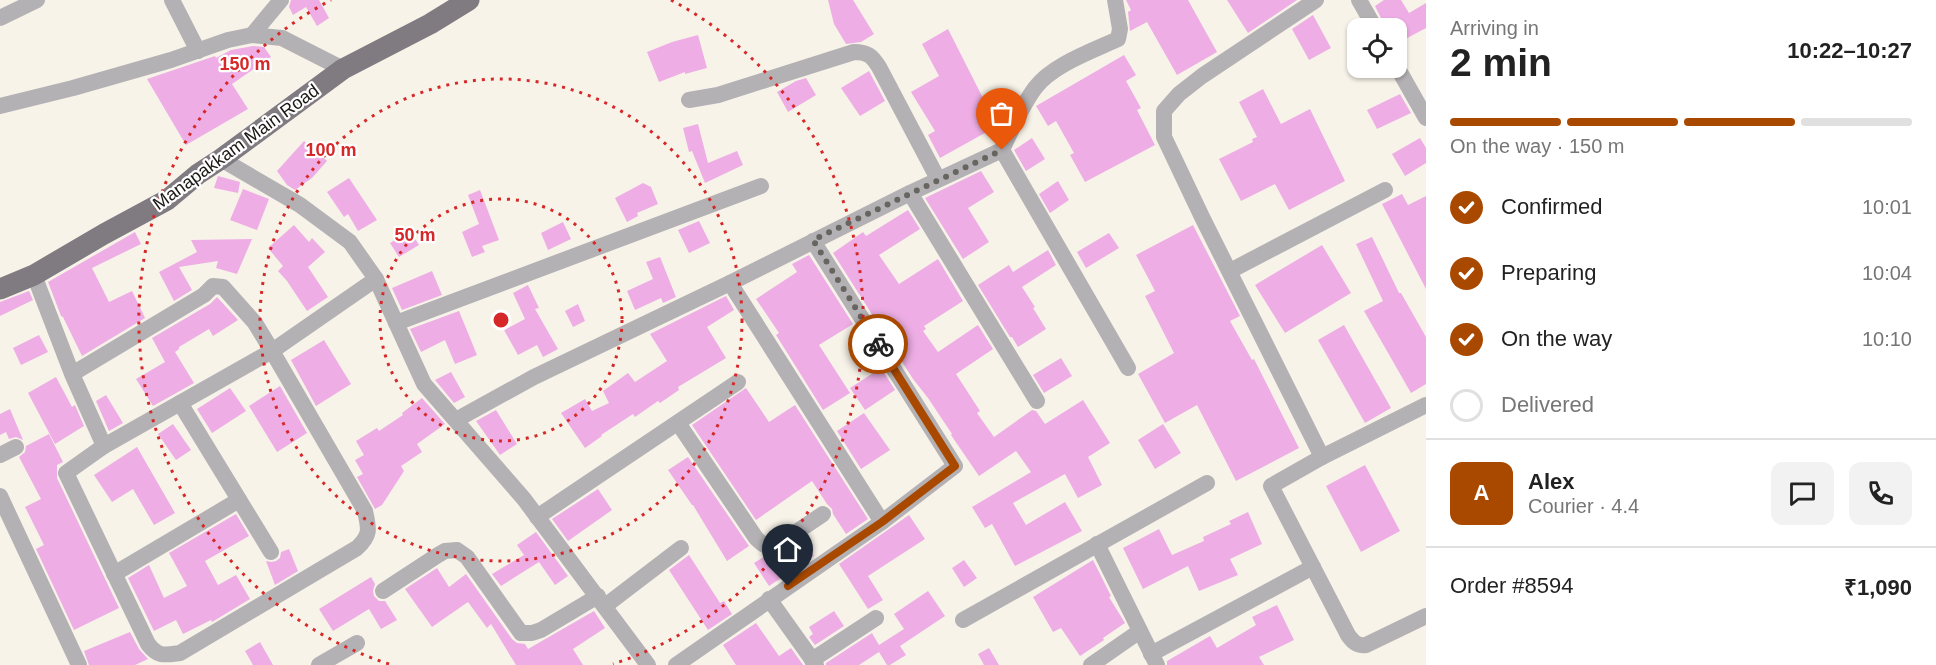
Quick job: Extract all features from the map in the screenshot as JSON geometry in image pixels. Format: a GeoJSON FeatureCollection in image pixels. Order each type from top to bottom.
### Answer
{"type":"FeatureCollection","features":[{"type":"Feature","properties":{"kind":"main road","name":"Manapakkam Main Road"},"geometry":{"type":"LineString","coordinates":[[0,289],[33,275],[167,200],[198,174],[344,69],[430,24],[469,0]]}},
{"type":"Feature","properties":{"kind":"street"},"geometry":{"type":"LineString","coordinates":[[0,18],[37,0]]}},
{"type":"Feature","properties":{"kind":"street"},"geometry":{"type":"LineString","coordinates":[[172,0],[198,51]]}},
{"type":"Feature","properties":{"kind":"street"},"geometry":{"type":"LineString","coordinates":[[252,35],[281,0]]}},
{"type":"Feature","properties":{"kind":"street"},"geometry":{"type":"LineString","coordinates":[[456,420],[534,377],[730,283],[938,179],[1002,150],[1025,104],[1045,77],[1118,39],[1120,29],[1115,0]]}},
{"type":"Feature","properties":{"kind":"street"},"geometry":{"type":"LineString","coordinates":[[1316,0],[1202,76],[1179,94],[1164,111],[1164,137],[1322,457]]}},
{"type":"Feature","properties":{"kind":"street"},"geometry":{"type":"LineString","coordinates":[[1359,0],[1370,18]]}},
{"type":"Feature","properties":{"kind":"street"},"geometry":{"type":"LineString","coordinates":[[0,106],[73,88],[228,40],[252,35],[282,38],[344,69]]}},
{"type":"Feature","properties":{"kind":"street"},"geometry":{"type":"LineString","coordinates":[[689,100],[718,95],[854,52],[864,52],[873,56],[938,179]]}},
{"type":"Feature","properties":{"kind":"street"},"geometry":{"type":"LineString","coordinates":[[1403,78],[1426,118]]}},
{"type":"Feature","properties":{"kind":"street"},"geometry":{"type":"LineString","coordinates":[[1002,150],[1128,368]]}},
{"type":"Feature","properties":{"kind":"street"},"geometry":{"type":"LineString","coordinates":[[220,159],[300,205],[350,242],[376,279],[424,384],[524,499],[648,665]]}},
{"type":"Feature","properties":{"kind":"street"},"geometry":{"type":"LineString","coordinates":[[396,323],[761,186]]}},
{"type":"Feature","properties":{"kind":"street"},"geometry":{"type":"LineString","coordinates":[[1230,271],[1385,190]]}},
{"type":"Feature","properties":{"kind":"street"},"geometry":{"type":"LineString","coordinates":[[910,193],[1037,401]]}},
{"type":"Feature","properties":{"kind":"street"},"geometry":{"type":"LineString","coordinates":[[676,665],[882,522],[955,466],[813,240]]}},
{"type":"Feature","properties":{"kind":"street"},"geometry":{"type":"LineString","coordinates":[[33,275],[72,374],[104,446]]}},
{"type":"Feature","properties":{"kind":"street"},"geometry":{"type":"LineString","coordinates":[[72,374],[204,294],[213,286],[223,287],[255,323],[272,351],[365,511],[369,528],[366,539],[357,548],[180,653],[164,655],[154,652],[148,644],[66,473],[104,446],[272,351],[376,279]]}},
{"type":"Feature","properties":{"kind":"street"},"geometry":{"type":"LineString","coordinates":[[730,283],[882,522]]}},
{"type":"Feature","properties":{"kind":"street"},"geometry":{"type":"LineString","coordinates":[[537,517],[738,382]]}},
{"type":"Feature","properties":{"kind":"street"},"geometry":{"type":"LineString","coordinates":[[180,403],[271,552]]}},
{"type":"Feature","properties":{"kind":"street"},"geometry":{"type":"LineString","coordinates":[[1426,405],[1322,457],[1271,486],[1348,635],[1360,646],[1426,616]]}},
{"type":"Feature","properties":{"kind":"street"},"geometry":{"type":"LineString","coordinates":[[678,423],[763,545],[770,547],[777,544],[823,514]]}},
{"type":"Feature","properties":{"kind":"street"},"geometry":{"type":"LineString","coordinates":[[0,455],[16,447]]}},
{"type":"Feature","properties":{"kind":"street"},"geometry":{"type":"LineString","coordinates":[[963,620],[1207,483]]}},
{"type":"Feature","properties":{"kind":"street"},"geometry":{"type":"LineString","coordinates":[[0,496],[79,665]]}},
{"type":"Feature","properties":{"kind":"street"},"geometry":{"type":"LineString","coordinates":[[114,574],[239,500]]}},
{"type":"Feature","properties":{"kind":"street"},"geometry":{"type":"LineString","coordinates":[[1097,544],[1154,659],[1313,567]]}},
{"type":"Feature","properties":{"kind":"street"},"geometry":{"type":"LineString","coordinates":[[383,591],[445,551],[457,550],[466,557],[521,633],[532,633],[601,601],[681,548]]}},
{"type":"Feature","properties":{"kind":"street"},"geometry":{"type":"LineString","coordinates":[[769,599],[814,662],[876,618]]}},
{"type":"Feature","properties":{"kind":"street"},"geometry":{"type":"LineString","coordinates":[[1091,665],[1140,631]]}},
{"type":"Feature","properties":{"kind":"street"},"geometry":{"type":"LineString","coordinates":[[319,665],[357,644]]}},
{"type":"Feature","properties":{"kind":"building"},"geometry":{"type":"Polygon","coordinates":[[[291,0],[319,0],[329,18],[317,26],[306,7],[293,15],[289,7],[291,0]]]}},
{"type":"Feature","properties":{"kind":"building"},"geometry":{"type":"Polygon","coordinates":[[[828,0],[853,0],[874,34],[861,42],[846,44],[834,24],[828,0]]]}},
{"type":"Feature","properties":{"kind":"building"},"geometry":{"type":"Polygon","coordinates":[[[1126,0],[1188,0],[1217,52],[1177,75],[1147,22],[1130,31],[1128,12],[1131,10],[1126,0]]]}},
{"type":"Feature","properties":{"kind":"building"},"geometry":{"type":"Polygon","coordinates":[[[1227,0],[1297,0],[1248,33],[1227,0]]]}},
{"type":"Feature","properties":{"kind":"building"},"geometry":{"type":"Polygon","coordinates":[[[1384,0],[1401,0],[1409,13],[1426,3],[1426,28],[1407,38],[1407,18],[1381,18],[1375,6],[1384,0]]]}},
{"type":"Feature","properties":{"kind":"building"},"geometry":{"type":"Polygon","coordinates":[[[1313,15],[1331,48],[1309,60],[1292,29],[1313,15]]]}},
{"type":"Feature","properties":{"kind":"building"},"geometry":{"type":"Polygon","coordinates":[[[948,29],[985,102],[988,100],[1001,124],[940,158],[928,135],[935,131],[911,92],[939,76],[922,44],[948,29]]]}},
{"type":"Feature","properties":{"kind":"building"},"geometry":{"type":"Polygon","coordinates":[[[698,35],[707,68],[685,74],[685,72],[659,82],[647,52],[698,35]]]}},
{"type":"Feature","properties":{"kind":"building"},"geometry":{"type":"Polygon","coordinates":[[[253,46],[264,47],[271,57],[232,84],[248,109],[186,145],[147,79],[215,56],[216,58],[231,50],[253,46]]]}},
{"type":"Feature","properties":{"kind":"building"},"geometry":{"type":"Polygon","coordinates":[[[1124,55],[1136,75],[1126,81],[1141,108],[1137,110],[1155,145],[1085,182],[1070,155],[1074,153],[1056,121],[1048,126],[1036,106],[1124,55]]]}},
{"type":"Feature","properties":{"kind":"building"},"geometry":{"type":"Polygon","coordinates":[[[869,71],[885,101],[860,116],[841,88],[869,71]]]}},
{"type":"Feature","properties":{"kind":"building"},"geometry":{"type":"Polygon","coordinates":[[[806,78],[816,95],[788,112],[777,92],[806,78]]]}},
{"type":"Feature","properties":{"kind":"building"},"geometry":{"type":"Polygon","coordinates":[[[1263,89],[1281,124],[1310,109],[1345,181],[1289,210],[1275,184],[1241,201],[1219,159],[1253,142],[1252,139],[1257,137],[1239,102],[1263,89]]]}},
{"type":"Feature","properties":{"kind":"building"},"geometry":{"type":"Polygon","coordinates":[[[1400,94],[1411,113],[1377,129],[1367,110],[1400,94]]]}},
{"type":"Feature","properties":{"kind":"building"},"geometry":{"type":"Polygon","coordinates":[[[698,124],[708,163],[737,151],[743,165],[705,183],[692,151],[689,152],[683,128],[698,124]]]}},
{"type":"Feature","properties":{"kind":"building"},"geometry":{"type":"Polygon","coordinates":[[[1032,138],[1045,159],[1026,171],[1014,150],[1032,138]]]}},
{"type":"Feature","properties":{"kind":"building"},"geometry":{"type":"Polygon","coordinates":[[[1420,138],[1426,148],[1426,163],[1405,176],[1392,154],[1420,138]]]}},
{"type":"Feature","properties":{"kind":"building"},"geometry":{"type":"Polygon","coordinates":[[[304,141],[327,161],[312,178],[295,190],[287,185],[277,171],[304,141]]]}},
{"type":"Feature","properties":{"kind":"building"},"geometry":{"type":"Polygon","coordinates":[[[981,171],[994,192],[968,208],[989,242],[963,259],[925,198],[981,171]]]}},
{"type":"Feature","properties":{"kind":"building"},"geometry":{"type":"Polygon","coordinates":[[[218,176],[240,182],[238,193],[214,188],[218,176]]]}},
{"type":"Feature","properties":{"kind":"building"},"geometry":{"type":"Polygon","coordinates":[[[349,178],[377,220],[358,231],[348,214],[344,217],[327,192],[349,178]]]}},
{"type":"Feature","properties":{"kind":"building"},"geometry":{"type":"Polygon","coordinates":[[[1058,181],[1069,200],[1050,213],[1039,194],[1058,181]]]}},
{"type":"Feature","properties":{"kind":"building"},"geometry":{"type":"Polygon","coordinates":[[[643,183],[651,187],[658,204],[637,213],[638,216],[627,222],[615,198],[643,183]]]}},
{"type":"Feature","properties":{"kind":"building"},"geometry":{"type":"Polygon","coordinates":[[[243,189],[269,199],[257,230],[230,220],[243,189]]]}},
{"type":"Feature","properties":{"kind":"building"},"geometry":{"type":"Polygon","coordinates":[[[480,190],[499,240],[482,246],[485,252],[472,257],[462,232],[479,224],[468,195],[480,190]]]}},
{"type":"Feature","properties":{"kind":"building"},"geometry":{"type":"Polygon","coordinates":[[[1402,194],[1408,205],[1426,196],[1426,289],[1382,204],[1402,194]]]}},
{"type":"Feature","properties":{"kind":"building"},"geometry":{"type":"Polygon","coordinates":[[[908,210],[920,229],[879,255],[899,284],[938,259],[963,301],[924,326],[926,329],[923,331],[938,352],[978,325],[993,349],[956,374],[980,411],[977,413],[994,437],[1032,410],[1036,411],[1045,424],[1083,400],[1110,443],[1088,457],[1102,485],[1078,498],[1065,474],[1013,503],[1026,525],[1065,502],[1082,531],[1015,566],[992,524],[985,528],[972,507],[1031,472],[1016,451],[979,476],[913,379],[833,253],[863,232],[866,236],[908,210]]]}},
{"type":"Feature","properties":{"kind":"building"},"geometry":{"type":"Polygon","coordinates":[[[699,221],[710,243],[689,253],[678,230],[699,221]]]}},
{"type":"Feature","properties":{"kind":"building"},"geometry":{"type":"Polygon","coordinates":[[[563,222],[571,239],[548,250],[541,233],[563,222]]]}},
{"type":"Feature","properties":{"kind":"building"},"geometry":{"type":"Polygon","coordinates":[[[294,225],[309,242],[312,238],[325,252],[308,267],[328,297],[307,311],[278,271],[283,266],[268,248],[294,225]]]}},
{"type":"Feature","properties":{"kind":"building"},"geometry":{"type":"Polygon","coordinates":[[[1193,225],[1240,316],[1230,321],[1252,360],[1254,359],[1299,448],[1236,481],[1197,405],[1165,423],[1138,374],[1174,353],[1145,296],[1155,291],[1136,255],[1193,225]]]}},
{"type":"Feature","properties":{"kind":"building"},"geometry":{"type":"Polygon","coordinates":[[[410,231],[419,245],[399,257],[390,243],[410,231]]]}},
{"type":"Feature","properties":{"kind":"building"},"geometry":{"type":"Polygon","coordinates":[[[135,232],[141,244],[92,268],[109,302],[132,291],[145,318],[82,356],[61,316],[48,282],[135,232]]]}},
{"type":"Feature","properties":{"kind":"building"},"geometry":{"type":"Polygon","coordinates":[[[1109,233],[1119,248],[1086,268],[1077,252],[1109,233]]]}},
{"type":"Feature","properties":{"kind":"building"},"geometry":{"type":"Polygon","coordinates":[[[1372,237],[1399,293],[1426,337],[1426,384],[1411,393],[1364,311],[1383,301],[1356,244],[1372,237]]]}},
{"type":"Feature","properties":{"kind":"building"},"geometry":{"type":"Polygon","coordinates":[[[252,239],[237,274],[216,268],[218,261],[179,267],[192,290],[174,301],[159,272],[197,252],[191,240],[252,239]]]}},
{"type":"Feature","properties":{"kind":"building"},"geometry":{"type":"Polygon","coordinates":[[[1322,245],[1351,293],[1285,333],[1255,285],[1322,245]]]}},
{"type":"Feature","properties":{"kind":"building"},"geometry":{"type":"Polygon","coordinates":[[[1048,250],[1056,265],[1022,287],[1046,329],[1018,347],[978,285],[1009,265],[1013,272],[1048,250]]]}},
{"type":"Feature","properties":{"kind":"building"},"geometry":{"type":"Polygon","coordinates":[[[809,255],[853,324],[819,345],[850,393],[823,410],[776,335],[779,333],[756,299],[797,272],[792,264],[809,255]]]}},
{"type":"Feature","properties":{"kind":"building"},"geometry":{"type":"Polygon","coordinates":[[[660,257],[676,297],[663,303],[661,298],[635,310],[627,291],[653,279],[646,262],[660,257]]]}},
{"type":"Feature","properties":{"kind":"building"},"geometry":{"type":"Polygon","coordinates":[[[432,271],[442,295],[402,310],[392,288],[432,271]]]}},
{"type":"Feature","properties":{"kind":"building"},"geometry":{"type":"Polygon","coordinates":[[[528,285],[539,308],[535,309],[558,349],[543,357],[537,345],[518,355],[504,330],[525,319],[513,293],[528,285]]]}},
{"type":"Feature","properties":{"kind":"building"},"geometry":{"type":"Polygon","coordinates":[[[29,291],[33,300],[0,316],[0,302],[29,291]]]}},
{"type":"Feature","properties":{"kind":"building"},"geometry":{"type":"Polygon","coordinates":[[[726,296],[734,310],[707,327],[726,358],[678,387],[679,390],[660,403],[658,401],[635,417],[633,414],[585,448],[561,413],[585,399],[592,411],[609,403],[603,391],[628,373],[635,382],[667,361],[650,334],[726,296]]]}},
{"type":"Feature","properties":{"kind":"building"},"geometry":{"type":"Polygon","coordinates":[[[217,297],[238,320],[213,336],[209,329],[179,347],[175,352],[194,383],[153,406],[136,379],[165,362],[152,338],[210,304],[217,297]]]}},
{"type":"Feature","properties":{"kind":"building"},"geometry":{"type":"Polygon","coordinates":[[[578,304],[585,321],[573,327],[565,311],[578,304]]]}},
{"type":"Feature","properties":{"kind":"building"},"geometry":{"type":"Polygon","coordinates":[[[459,311],[477,355],[455,364],[445,340],[421,352],[410,329],[459,311]]]}},
{"type":"Feature","properties":{"kind":"building"},"geometry":{"type":"Polygon","coordinates":[[[1344,325],[1391,408],[1365,423],[1318,340],[1344,325]]]}},
{"type":"Feature","properties":{"kind":"building"},"geometry":{"type":"Polygon","coordinates":[[[39,335],[48,352],[21,365],[13,348],[39,335]]]}},
{"type":"Feature","properties":{"kind":"building"},"geometry":{"type":"Polygon","coordinates":[[[324,340],[351,384],[316,406],[291,360],[324,340]]]}},
{"type":"Feature","properties":{"kind":"building"},"geometry":{"type":"Polygon","coordinates":[[[1061,358],[1072,376],[1044,393],[1033,375],[1061,358]]]}},
{"type":"Feature","properties":{"kind":"building"},"geometry":{"type":"Polygon","coordinates":[[[881,368],[895,390],[865,410],[850,388],[881,368]]]}},
{"type":"Feature","properties":{"kind":"building"},"geometry":{"type":"Polygon","coordinates":[[[451,372],[465,397],[454,403],[435,380],[451,372]]]}},
{"type":"Feature","properties":{"kind":"building"},"geometry":{"type":"Polygon","coordinates":[[[56,377],[72,407],[75,405],[84,426],[55,444],[28,393],[56,377]]]}},
{"type":"Feature","properties":{"kind":"building"},"geometry":{"type":"Polygon","coordinates":[[[280,386],[307,433],[277,452],[249,406],[280,386]]]}},
{"type":"Feature","properties":{"kind":"building"},"geometry":{"type":"Polygon","coordinates":[[[230,388],[246,411],[212,433],[197,409],[230,388]]]}},
{"type":"Feature","properties":{"kind":"building"},"geometry":{"type":"Polygon","coordinates":[[[746,388],[769,422],[795,405],[868,519],[846,534],[812,481],[756,520],[692,425],[746,388]]]}},
{"type":"Feature","properties":{"kind":"building"},"geometry":{"type":"Polygon","coordinates":[[[106,395],[123,423],[109,431],[96,401],[106,395]]]}},
{"type":"Feature","properties":{"kind":"building"},"geometry":{"type":"Polygon","coordinates":[[[422,398],[445,424],[417,444],[422,452],[401,466],[404,471],[382,505],[375,509],[357,477],[363,474],[355,460],[364,455],[356,441],[377,428],[379,431],[403,415],[402,413],[422,398]]]}},
{"type":"Feature","properties":{"kind":"building"},"geometry":{"type":"Polygon","coordinates":[[[10,409],[23,440],[16,437],[9,439],[6,432],[0,435],[0,414],[10,409]]]}},
{"type":"Feature","properties":{"kind":"building"},"geometry":{"type":"Polygon","coordinates":[[[496,410],[517,444],[500,455],[476,421],[496,410]]]}},
{"type":"Feature","properties":{"kind":"building"},"geometry":{"type":"Polygon","coordinates":[[[864,413],[890,450],[861,469],[837,431],[864,413]]]}},
{"type":"Feature","properties":{"kind":"building"},"geometry":{"type":"Polygon","coordinates":[[[173,424],[191,450],[176,460],[158,434],[173,424]]]}},
{"type":"Feature","properties":{"kind":"building"},"geometry":{"type":"Polygon","coordinates":[[[1163,424],[1181,453],[1155,469],[1138,440],[1163,424]]]}},
{"type":"Feature","properties":{"kind":"building"},"geometry":{"type":"Polygon","coordinates":[[[49,434],[63,462],[57,465],[57,478],[119,608],[74,630],[36,549],[44,545],[25,507],[41,499],[19,457],[25,452],[26,446],[49,434]]]}},
{"type":"Feature","properties":{"kind":"building"},"geometry":{"type":"Polygon","coordinates":[[[137,447],[175,513],[154,525],[133,489],[112,502],[94,475],[137,447]]]}},
{"type":"Feature","properties":{"kind":"building"},"geometry":{"type":"Polygon","coordinates":[[[688,457],[749,546],[727,561],[693,505],[668,470],[688,457]]]}},
{"type":"Feature","properties":{"kind":"building"},"geometry":{"type":"Polygon","coordinates":[[[1365,465],[1400,531],[1361,552],[1326,486],[1365,465]]]}},
{"type":"Feature","properties":{"kind":"building"},"geometry":{"type":"Polygon","coordinates":[[[598,489],[612,510],[568,541],[552,519],[598,489]]]}},
{"type":"Feature","properties":{"kind":"building"},"geometry":{"type":"Polygon","coordinates":[[[1248,512],[1262,544],[1230,559],[1238,575],[1199,591],[1188,566],[1143,589],[1123,548],[1159,529],[1172,555],[1204,541],[1203,537],[1231,524],[1229,521],[1248,512]]]}},
{"type":"Feature","properties":{"kind":"building"},"geometry":{"type":"Polygon","coordinates":[[[236,514],[249,536],[205,561],[218,585],[236,575],[250,599],[212,622],[211,620],[183,634],[176,620],[154,631],[128,578],[149,565],[164,598],[187,586],[169,553],[236,514]]]}},
{"type":"Feature","properties":{"kind":"building"},"geometry":{"type":"Polygon","coordinates":[[[909,515],[925,539],[868,576],[883,600],[868,609],[839,564],[909,515]]]}},
{"type":"Feature","properties":{"kind":"building"},"geometry":{"type":"Polygon","coordinates":[[[536,532],[568,576],[555,585],[539,562],[501,586],[492,574],[524,555],[517,545],[536,532]]]}},
{"type":"Feature","properties":{"kind":"building"},"geometry":{"type":"Polygon","coordinates":[[[803,540],[814,556],[769,586],[754,563],[765,556],[783,554],[803,540]]]}},
{"type":"Feature","properties":{"kind":"building"},"geometry":{"type":"Polygon","coordinates":[[[289,549],[298,571],[275,585],[266,561],[276,561],[280,558],[281,552],[289,549]]]}},
{"type":"Feature","properties":{"kind":"building"},"geometry":{"type":"Polygon","coordinates":[[[689,555],[720,603],[724,601],[732,614],[708,630],[669,570],[689,555]]]}},
{"type":"Feature","properties":{"kind":"building"},"geometry":{"type":"Polygon","coordinates":[[[964,560],[977,578],[964,587],[952,568],[964,560]]]}},
{"type":"Feature","properties":{"kind":"building"},"geometry":{"type":"Polygon","coordinates":[[[1093,560],[1111,596],[1109,597],[1125,623],[1080,656],[1061,628],[1053,632],[1033,597],[1093,560]]]}},
{"type":"Feature","properties":{"kind":"building"},"geometry":{"type":"Polygon","coordinates":[[[437,568],[449,587],[466,574],[512,639],[517,643],[525,644],[528,649],[594,611],[605,628],[573,649],[583,665],[516,665],[491,624],[487,628],[468,602],[432,627],[405,589],[437,568]]]}},
{"type":"Feature","properties":{"kind":"building"},"geometry":{"type":"Polygon","coordinates":[[[371,577],[375,584],[374,596],[379,601],[385,601],[397,620],[381,629],[369,609],[333,631],[319,609],[371,577]]]}},
{"type":"Feature","properties":{"kind":"building"},"geometry":{"type":"Polygon","coordinates":[[[928,591],[945,616],[900,646],[906,655],[890,665],[887,665],[879,652],[859,665],[826,665],[872,633],[879,645],[904,629],[894,614],[928,591]]]}},
{"type":"Feature","properties":{"kind":"building"},"geometry":{"type":"Polygon","coordinates":[[[1277,605],[1294,640],[1259,657],[1264,665],[1167,665],[1167,661],[1210,636],[1217,648],[1256,625],[1252,617],[1277,605]]]}},
{"type":"Feature","properties":{"kind":"building"},"geometry":{"type":"Polygon","coordinates":[[[834,611],[844,626],[815,645],[809,637],[813,634],[809,627],[834,611]]]}},
{"type":"Feature","properties":{"kind":"building"},"geometry":{"type":"Polygon","coordinates":[[[756,623],[779,656],[791,648],[803,665],[736,665],[723,645],[756,623]]]}},
{"type":"Feature","properties":{"kind":"building"},"geometry":{"type":"Polygon","coordinates":[[[130,632],[139,649],[148,659],[135,665],[89,665],[84,651],[130,632]]]}},
{"type":"Feature","properties":{"kind":"building"},"geometry":{"type":"Polygon","coordinates":[[[260,642],[273,665],[253,665],[245,651],[260,642]]]}},
{"type":"Feature","properties":{"kind":"building"},"geometry":{"type":"Polygon","coordinates":[[[989,648],[999,665],[984,665],[978,654],[989,648]]]}},
{"type":"Feature","properties":{"kind":"way so far"},"geometry":{"type":"LineString","coordinates":[[878,344],[813,240],[1002,150]]}},
{"type":"Feature","properties":{"kind":"route"},"geometry":{"type":"LineString","coordinates":[[788,586],[882,522],[955,466],[878,344]]}}]}
